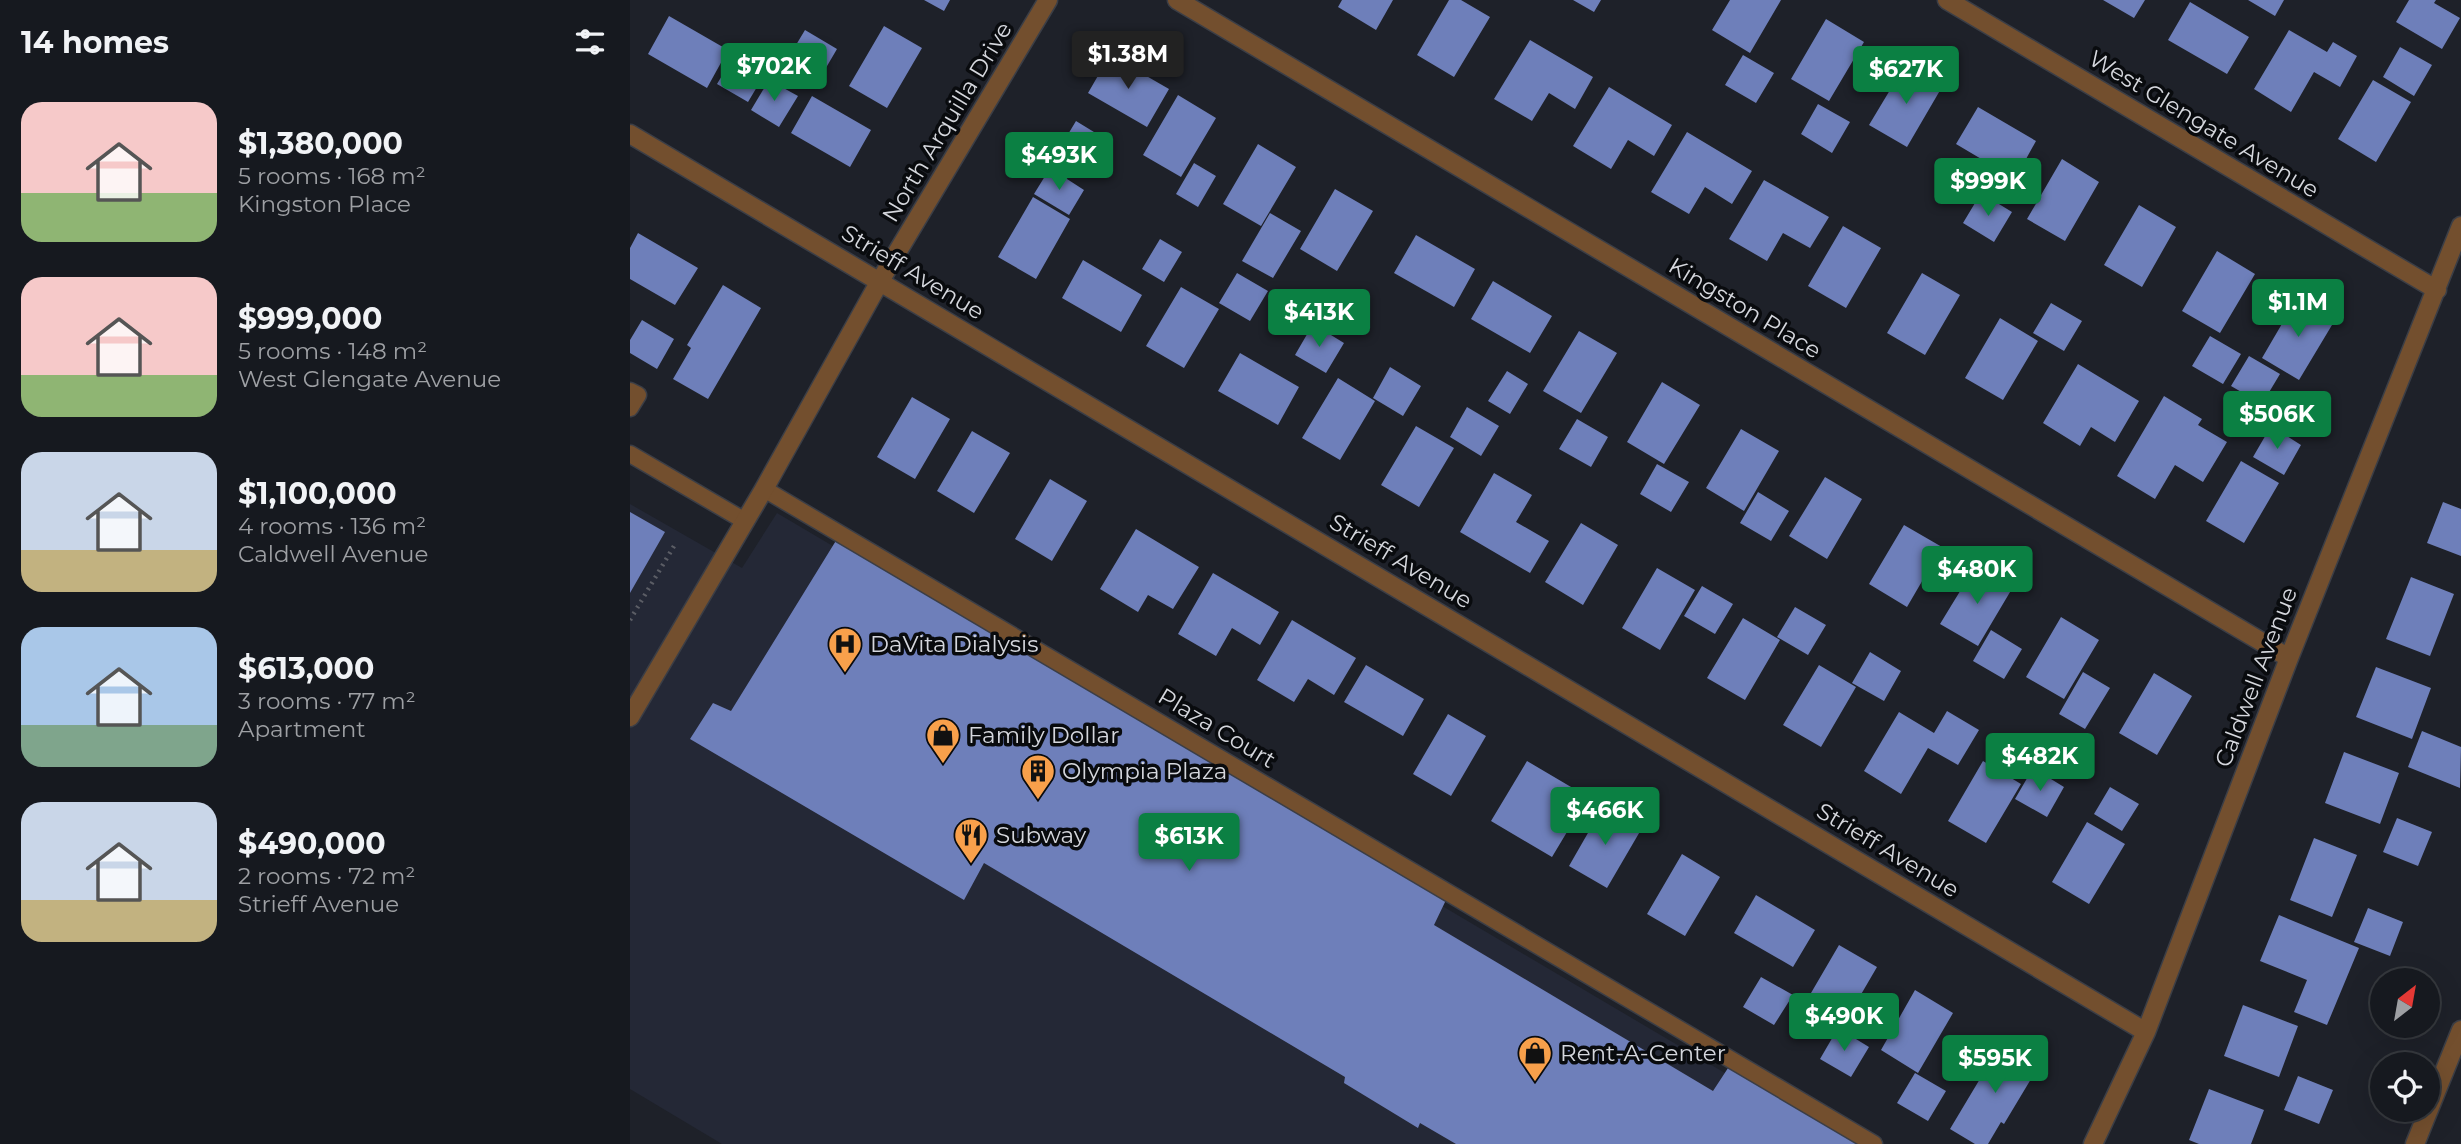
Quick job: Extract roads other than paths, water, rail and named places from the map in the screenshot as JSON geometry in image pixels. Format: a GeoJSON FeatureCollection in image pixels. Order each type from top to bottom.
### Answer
{"type":"FeatureCollection","features":[{"type":"Feature","properties":{"kind":"street","name":"North Arquilla Drive"},"geometry":{"type":"LineString","coordinates":[[764,489],[880,281],[1048,0]]}},
{"type":"Feature","properties":{"kind":"street","name":"Kingston Place"},"geometry":{"type":"LineString","coordinates":[[1177,0],[2289,658]]}},
{"type":"Feature","properties":{"kind":"street","name":"West Glengate Avenue"},"geometry":{"type":"LineString","coordinates":[[1947,0],[2437,290]]}},
{"type":"Feature","properties":{"kind":"street","name":"Strieff Avenue"},"geometry":{"type":"LineString","coordinates":[[630,134],[2146,1032]]}},
{"type":"Feature","properties":{"kind":"street","name":"Caldwell Avenue"},"geometry":{"type":"LineString","coordinates":[[2093,1144],[2146,1032],[2289,658],[2461,226]]}},
{"type":"Feature","properties":{"kind":"street"},"geometry":{"type":"LineString","coordinates":[[630,717],[764,489]]}},
{"type":"Feature","properties":{"kind":"street"},"geometry":{"type":"LineString","coordinates":[[2415,1144],[2461,1030]]}},
{"type":"Feature","properties":{"kind":"lane"},"geometry":{"type":"LineString","coordinates":[[630,391],[638,396],[630,408]]}},
{"type":"Feature","properties":{"kind":"lane"},"geometry":{"type":"LineString","coordinates":[[630,454],[745,521]]}},
{"type":"Feature","properties":{"kind":"lane","name":"Plaza Court"},"geometry":{"type":"LineString","coordinates":[[764,489],[1874,1144]]}},
{"type":"Feature","properties":{"kind":"place","name":"DaVita Dialysis"},"geometry":{"type":"Point","coordinates":[845,674]}},
{"type":"Feature","properties":{"kind":"place","name":"Family Dollar"},"geometry":{"type":"Point","coordinates":[943,765]}},
{"type":"Feature","properties":{"kind":"place","name":"Olympia Plaza"},"geometry":{"type":"Point","coordinates":[1038,801]}},
{"type":"Feature","properties":{"kind":"place","name":"Subway"},"geometry":{"type":"Point","coordinates":[971,865]}},
{"type":"Feature","properties":{"kind":"place","name":"Rent-A-Center"},"geometry":{"type":"Point","coordinates":[1535,1083]}}]}
